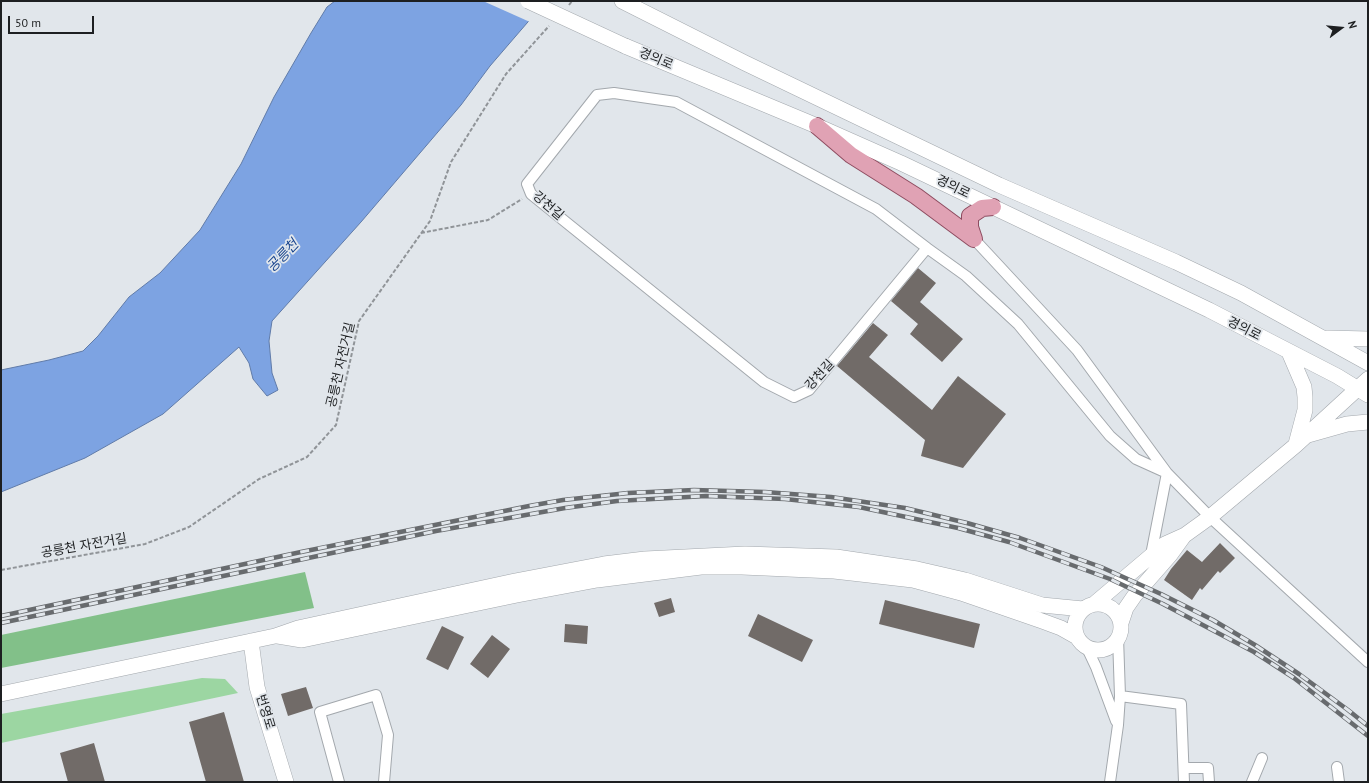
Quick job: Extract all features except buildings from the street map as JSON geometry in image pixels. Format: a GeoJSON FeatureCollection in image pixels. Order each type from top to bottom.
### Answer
{"type":"FeatureCollection","features":[{"type":"Feature","properties":{"kind":"main road"},"geometry":{"type":"LineString","coordinates":[[817,126],[851,155],[916,196],[974,239]]}},
{"type":"Feature","properties":{"kind":"main road"},"geometry":{"type":"LineString","coordinates":[[974,239],[970,227],[970,216],[982,208],[993,207]]}},
{"type":"Feature","properties":{"kind":"street","name":"경의로"},"geometry":{"type":"LineString","coordinates":[[528,1],[626,46],[901,163],[1209,310],[1289,352],[1364,388]]}},
{"type":"Feature","properties":{"kind":"street","name":"경의로"},"geometry":{"type":"LineString","coordinates":[[625,3],[745,63],[999,185],[1176,262],[1241,293],[1368,363]]}},
{"type":"Feature","properties":{"kind":"street","name":"강천길"},"geometry":{"type":"LineString","coordinates":[[927,248],[810,390],[794,397],[764,382],[531,194],[527,184],[598,95],[614,93],[676,102],[876,209],[966,276],[1018,324],[1110,436],[1136,459],[1167,473]]}},
{"type":"Feature","properties":{"kind":"street"},"geometry":{"type":"LineString","coordinates":[[974,239],[1076,350],[1167,473],[1210,517],[1368,662]]}},
{"type":"Feature","properties":{"kind":"street"},"geometry":{"type":"LineString","coordinates":[[1323,338],[1368,339]]}},
{"type":"Feature","properties":{"kind":"street"},"geometry":{"type":"LineString","coordinates":[[1289,352],[1304,387],[1305,410],[1301,440]]}},
{"type":"Feature","properties":{"kind":"street"},"geometry":{"type":"LineString","coordinates":[[1118,725],[1096,667],[1075,631],[1076,619],[1088,606],[1165,544],[1185,535],[1210,517],[1364,388]]}},
{"type":"Feature","properties":{"kind":"street"},"geometry":{"type":"LineString","coordinates":[[1301,440],[1347,424],[1368,422]]}},
{"type":"Feature","properties":{"kind":"street"},"geometry":{"type":"LineString","coordinates":[[1151,555],[1167,473]]}},
{"type":"Feature","properties":{"kind":"street"},"geometry":{"type":"LineString","coordinates":[[275,636],[302,640],[517,595],[597,580],[701,567],[742,567],[834,572],[914,580],[961,593],[1061,628],[1094,650],[1102,650],[1114,643],[1126,608],[1185,535]]}},
{"type":"Feature","properties":{"kind":"street"},"geometry":{"type":"LineString","coordinates":[[1,694],[275,636],[298,628],[507,583],[604,564],[701,555],[745,554],[836,557],[917,569],[966,580],[1042,605],[1088,606],[1101,604],[1114,610],[1118,616],[1119,630],[1120,696],[1118,725],[1110,782]]}},
{"type":"Feature","properties":{"kind":"street","name":"번영로"},"geometry":{"type":"LineString","coordinates":[[251,641],[258,687],[286,782]]}},
{"type":"Feature","properties":{"kind":"street"},"geometry":{"type":"LineString","coordinates":[[339,782],[320,712],[376,695],[388,735],[384,782]]}},
{"type":"Feature","properties":{"kind":"street"},"geometry":{"type":"LineString","coordinates":[[1120,696],[1182,704],[1184,782]]}},
{"type":"Feature","properties":{"kind":"street"},"geometry":{"type":"LineString","coordinates":[[1252,782],[1262,758]]}},
{"type":"Feature","properties":{"kind":"street"},"geometry":{"type":"LineString","coordinates":[[1338,767],[1339,782]]}},
{"type":"Feature","properties":{"kind":"street"},"geometry":{"type":"LineString","coordinates":[[1184,768],[1208,768],[1209,782]]}},
{"type":"Feature","properties":{"kind":"path"},"geometry":{"type":"LineString","coordinates":[[567,7],[572,1]]}},
{"type":"Feature","properties":{"kind":"path","name":"공릉천 자전거길"},"geometry":{"type":"LineString","coordinates":[[1,570],[145,544],[189,527],[259,479],[307,457],[336,425],[359,321],[430,221],[451,162],[506,74],[552,23]]}},
{"type":"Feature","properties":{"kind":"path"},"geometry":{"type":"LineString","coordinates":[[420,234],[488,220],[531,194]]}},
{"type":"Feature","properties":{"kind":"green space"},"geometry":{"type":"Polygon","coordinates":[[[305,572],[314,608],[1,668],[1,635],[305,572]]]}},
{"type":"Feature","properties":{"kind":"green space"},"geometry":{"type":"Polygon","coordinates":[[[202,678],[225,679],[238,693],[1,743],[1,714],[202,678]]]}},
{"type":"Feature","properties":{"kind":"water","name":"공릉천"},"geometry":{"type":"Polygon","coordinates":[[[335,1],[546,1],[490,66],[461,105],[361,222],[272,321],[269,341],[272,373],[278,390],[267,396],[253,379],[249,363],[239,347],[163,414],[85,458],[1,492],[1,370],[83,351],[98,336],[129,297],[160,273],[200,230],[241,164],[274,97],[311,33],[327,7],[335,1]]]}},
{"type":"Feature","properties":{"kind":"pier"},"geometry":{"type":"Polygon","coordinates":[[[483,1],[548,1],[530,22],[483,1]]]}},
{"type":"Feature","properties":{"kind":"railway"},"geometry":{"type":"LineString","coordinates":[[1,616],[301,552],[563,500],[628,493],[694,490],[765,492],[831,497],[905,508],[967,523],[1020,538],[1101,567],[1161,594],[1213,620],[1255,645],[1299,674],[1368,726]]}},
{"type":"Feature","properties":{"kind":"railway"},"geometry":{"type":"LineString","coordinates":[[1,623],[436,531],[565,508],[617,501],[706,496],[785,499],[859,507],[958,528],[1009,542],[1110,579],[1163,604],[1254,652],[1294,678],[1368,736]]}}]}
